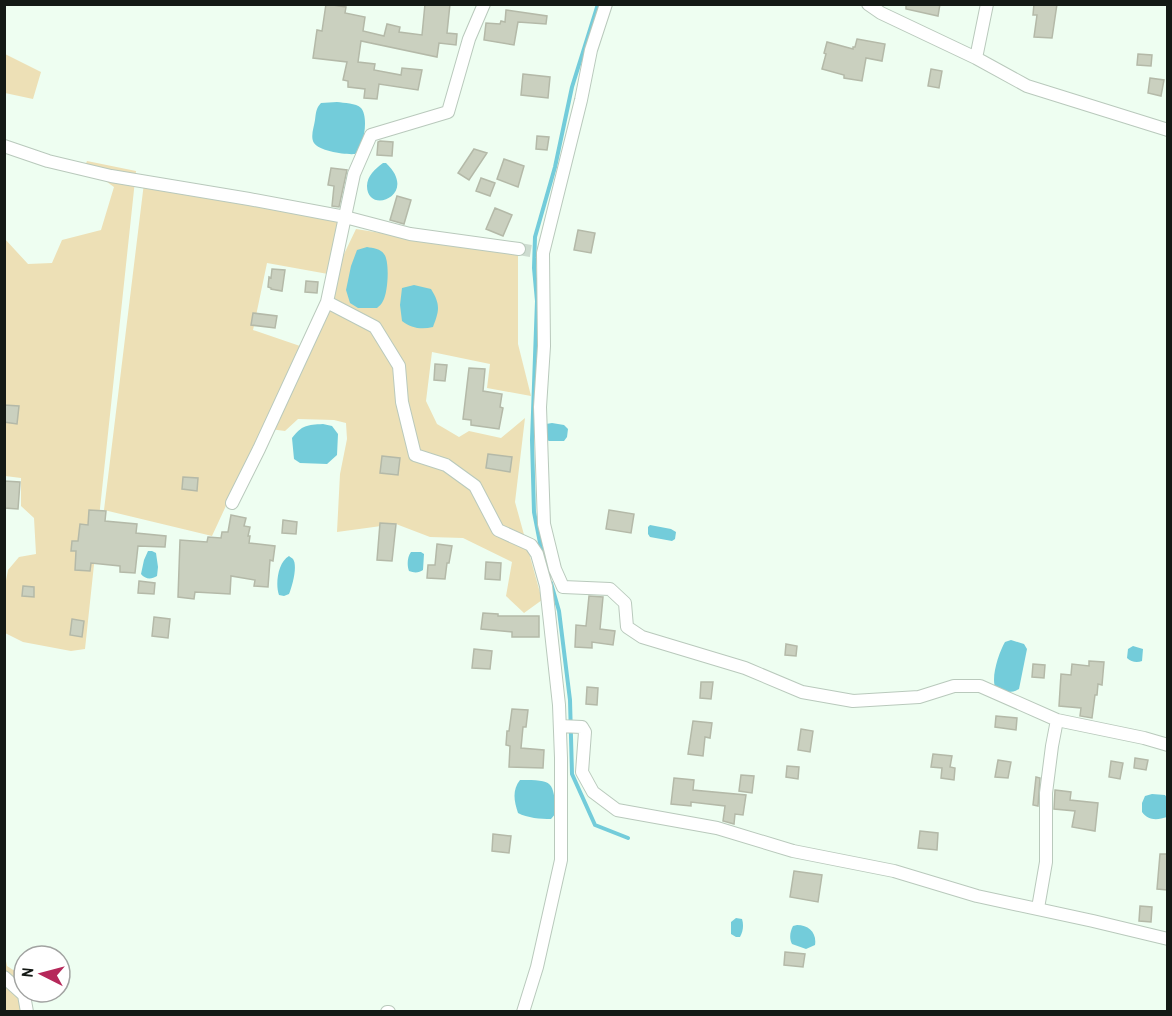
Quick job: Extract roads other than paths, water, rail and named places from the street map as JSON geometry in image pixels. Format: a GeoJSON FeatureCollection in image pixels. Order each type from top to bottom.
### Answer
{"type":"FeatureCollection","features":[{"type":"Feature","properties":{"kind":"street"},"geometry":{"type":"LineString","coordinates":[[232,503],[327,302],[354,174],[371,135],[448,112],[469,39],[484,4]]}},
{"type":"Feature","properties":{"kind":"street"},"geometry":{"type":"LineString","coordinates":[[606,4],[591,50],[543,253],[544,346],[540,406],[544,524],[555,569],[563,587],[610,589],[625,603],[627,627],[642,637],[745,668],[802,692],[853,701],[919,697],[954,686],[980,686],[1058,720],[1167,745]]}},
{"type":"Feature","properties":{"kind":"street"},"geometry":{"type":"LineString","coordinates":[[868,4],[881,13],[976,58],[1027,86],[1167,130]]}},
{"type":"Feature","properties":{"kind":"street"},"geometry":{"type":"LineString","coordinates":[[976,58],[987,4]]}},
{"type":"Feature","properties":{"kind":"street"},"geometry":{"type":"LineString","coordinates":[[4,146],[111,176],[345,217],[410,234],[519,249]]}},
{"type":"Feature","properties":{"kind":"street"},"geometry":{"type":"LineString","coordinates":[[327,302],[375,327],[399,366],[402,402],[415,455],[446,465],[476,486],[498,530],[531,545],[537,554],[546,586],[560,726],[561,860],[537,967],[523,1011]]}},
{"type":"Feature","properties":{"kind":"street"},"geometry":{"type":"LineString","coordinates":[[1038,908],[1046,862],[1046,793],[1058,720]]}},
{"type":"Feature","properties":{"kind":"street"},"geometry":{"type":"LineString","coordinates":[[560,726],[582,727],[585,732],[582,772],[593,792],[617,810],[717,828],[793,851],[894,871],[977,896],[1167,939]]}},
{"type":"Feature","properties":{"kind":"street"},"geometry":{"type":"LineString","coordinates":[[4,976],[24,995],[27,1011]]}},
{"type":"Feature","properties":{"kind":"water"},"geometry":{"type":"Polygon","coordinates":[[[337,102],[356,105],[363,112],[365,125],[363,139],[355,154],[327,150],[317,146],[313,141],[318,107],[321,103],[337,102]]]}},
{"type":"Feature","properties":{"kind":"water"},"geometry":{"type":"Polygon","coordinates":[[[386,163],[395,174],[397,184],[395,192],[389,198],[375,200],[369,195],[367,182],[372,173],[386,163]]]}},
{"type":"Feature","properties":{"kind":"water"},"geometry":{"type":"Polygon","coordinates":[[[367,247],[383,252],[387,263],[388,277],[385,297],[377,308],[358,308],[350,303],[346,290],[357,250],[367,247]]]}},
{"type":"Feature","properties":{"kind":"water"},"geometry":{"type":"Polygon","coordinates":[[[414,285],[431,289],[436,299],[438,308],[433,327],[416,328],[402,321],[400,305],[402,288],[414,285]]]}},
{"type":"Feature","properties":{"kind":"water"},"geometry":{"type":"Polygon","coordinates":[[[323,424],[332,426],[338,434],[337,455],[327,464],[300,463],[294,459],[292,438],[305,426],[323,424]]]}},
{"type":"Feature","properties":{"kind":"water"},"geometry":{"type":"Polygon","coordinates":[[[546,424],[564,425],[568,429],[564,441],[549,441],[544,438],[546,424]]]}},
{"type":"Feature","properties":{"kind":"water"},"geometry":{"type":"Polygon","coordinates":[[[650,525],[671,529],[676,532],[675,539],[672,541],[650,537],[648,527],[650,525]]]}},
{"type":"Feature","properties":{"kind":"water"},"geometry":{"type":"Polygon","coordinates":[[[148,551],[156,553],[158,567],[157,576],[146,578],[141,574],[148,551]]]}},
{"type":"Feature","properties":{"kind":"water"},"geometry":{"type":"Polygon","coordinates":[[[411,552],[424,554],[423,570],[409,571],[408,562],[411,552]]]}},
{"type":"Feature","properties":{"kind":"water"},"geometry":{"type":"Polygon","coordinates":[[[289,556],[293,559],[295,571],[289,594],[284,596],[279,595],[278,579],[282,563],[289,556]]]}},
{"type":"Feature","properties":{"kind":"water"},"geometry":{"type":"Polygon","coordinates":[[[1011,640],[1024,644],[1027,649],[1019,689],[1008,692],[996,689],[994,679],[1003,646],[1005,642],[1011,640]]]}},
{"type":"Feature","properties":{"kind":"water"},"geometry":{"type":"Polygon","coordinates":[[[1133,646],[1143,649],[1142,661],[1134,662],[1127,658],[1128,649],[1133,646]]]}},
{"type":"Feature","properties":{"kind":"water"},"geometry":{"type":"Polygon","coordinates":[[[520,780],[550,784],[554,794],[556,813],[551,819],[518,813],[514,796],[520,780]]]}},
{"type":"Feature","properties":{"kind":"water"},"geometry":{"type":"Polygon","coordinates":[[[1165,795],[1167,798],[1167,817],[1153,819],[1142,812],[1145,796],[1165,795]]]}},
{"type":"Feature","properties":{"kind":"water"},"geometry":{"type":"Polygon","coordinates":[[[736,918],[743,921],[740,937],[731,934],[731,922],[736,918]]]}},
{"type":"Feature","properties":{"kind":"water"},"geometry":{"type":"Polygon","coordinates":[[[797,925],[811,930],[815,937],[815,945],[806,949],[792,944],[791,930],[797,925]]]}},
{"type":"Feature","properties":{"kind":"waterway"},"geometry":{"type":"LineString","coordinates":[[542,553],[534,512],[532,440],[537,301],[534,268],[535,237],[555,167],[572,87],[598,4]]}},
{"type":"Feature","properties":{"kind":"waterway"},"geometry":{"type":"LineString","coordinates":[[551,583],[559,611],[570,700],[572,774],[595,825],[628,838]]}},
{"type":"Feature","properties":{"kind":"tunnel"},"geometry":{"type":"LineString","coordinates":[[519,249],[543,253]]}}]}
